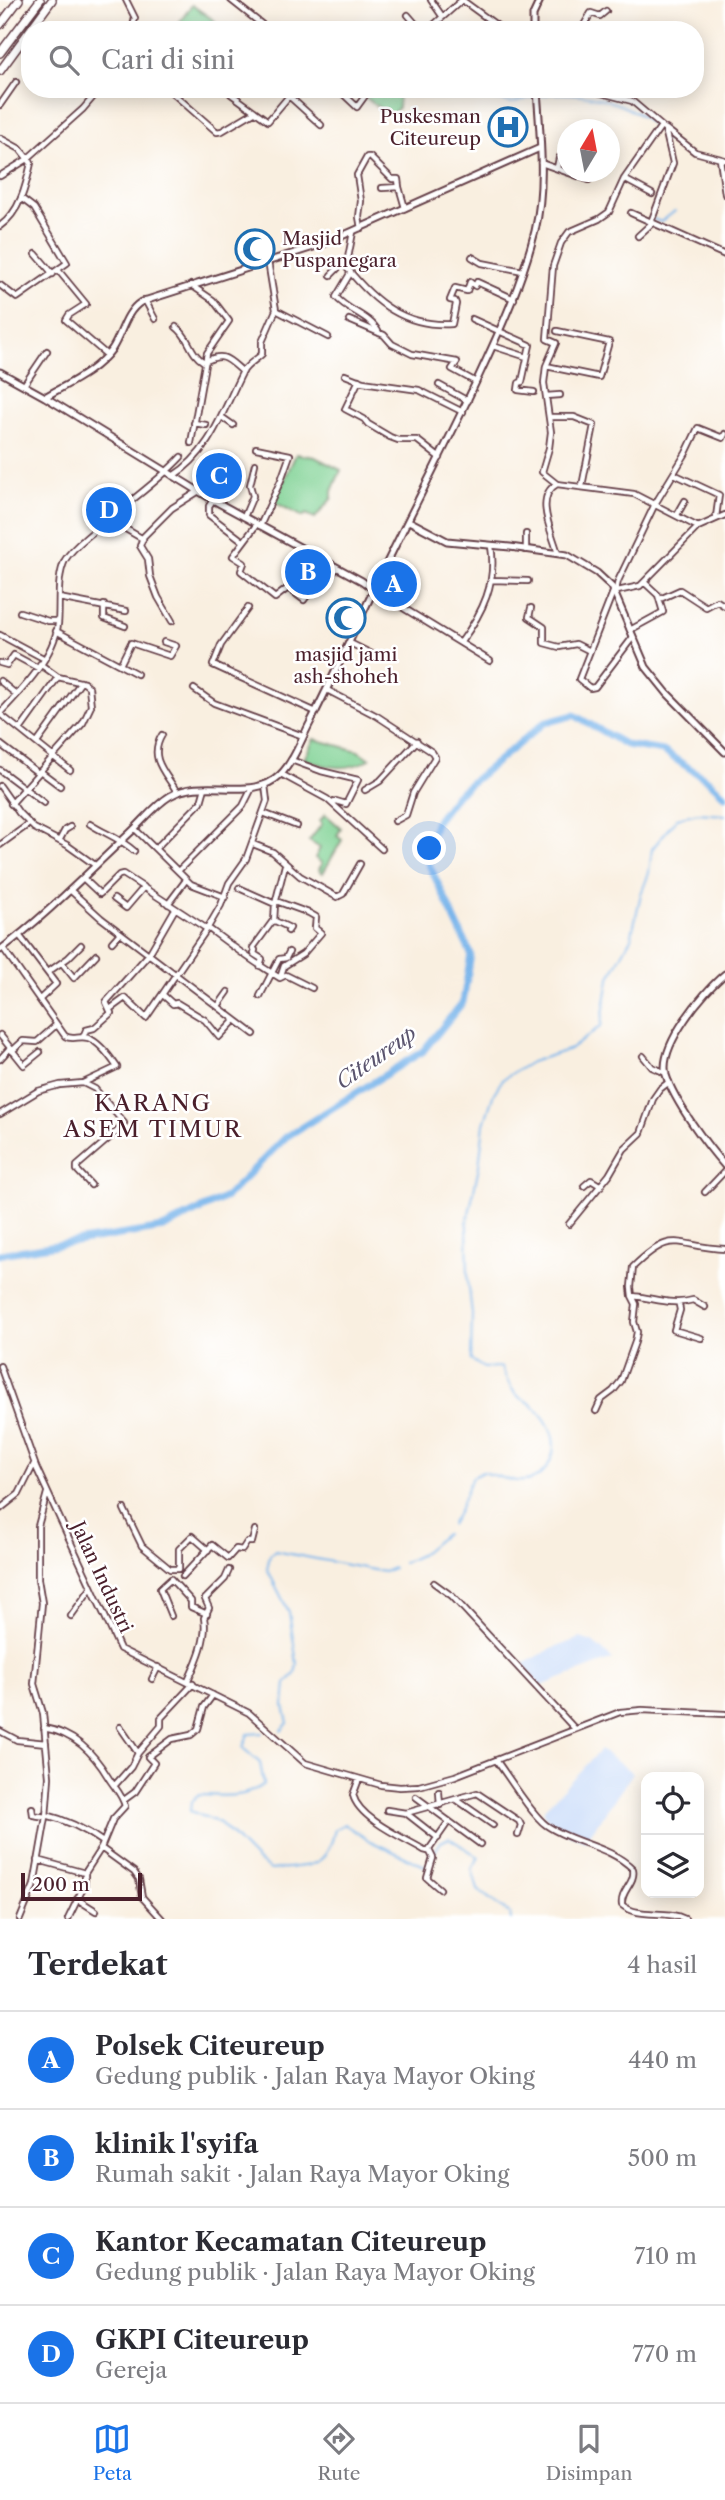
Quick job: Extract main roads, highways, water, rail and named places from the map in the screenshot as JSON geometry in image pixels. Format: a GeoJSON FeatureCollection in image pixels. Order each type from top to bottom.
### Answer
{"type":"FeatureCollection","features":[{"type":"Feature","properties":{"kind":"highway"},"geometry":{"type":"LineString","coordinates":[[0,25],[19,0]]}},
{"type":"Feature","properties":{"kind":"highway"},"geometry":{"type":"LineString","coordinates":[[24,21],[40,0]]}},
{"type":"Feature","properties":{"kind":"highway"},"geometry":{"type":"LineString","coordinates":[[37,21],[52,0]]}},
{"type":"Feature","properties":{"kind":"highway"},"geometry":{"type":"LineString","coordinates":[[0,53],[21,25]]}},
{"type":"Feature","properties":{"kind":"highway"},"geometry":{"type":"LineString","coordinates":[[0,71],[21,42]]}},
{"type":"Feature","properties":{"kind":"main road"},"geometry":{"type":"LineString","coordinates":[[533,21],[540,0]]}},
{"type":"Feature","properties":{"kind":"main road"},"geometry":{"type":"LineString","coordinates":[[1,949],[51,910],[161,803],[177,792],[194,787],[265,785],[281,774],[291,760],[463,412],[514,299],[537,219],[541,163],[538,98]]}},
{"type":"Feature","properties":{"kind":"main road"},"geometry":{"type":"LineString","coordinates":[[44,397],[89,372],[107,355],[133,308],[145,300],[309,249],[354,232],[540,148]]}},
{"type":"Feature","properties":{"kind":"main road"},"geometry":{"type":"LineString","coordinates":[[0,372],[213,500],[374,590]]}},
{"type":"Feature","properties":{"kind":"main road"},"geometry":{"type":"LineString","coordinates":[[409,521],[447,541],[558,554],[574,559],[597,573],[615,592],[646,667],[725,752]]}},
{"type":"Feature","properties":{"kind":"main road"},"geometry":{"type":"LineString","coordinates":[[362,581],[380,577]]}},
{"type":"Feature","properties":{"kind":"main road"},"geometry":{"type":"LineString","coordinates":[[725,974],[686,1017],[667,1059],[666,1073],[701,1138],[725,1168]]}},
{"type":"Feature","properties":{"kind":"waterway"},"geometry":{"type":"LineString","coordinates":[[488,98],[511,103],[530,98]]}},
{"type":"Feature","properties":{"kind":"waterway"},"geometry":{"type":"LineString","coordinates":[[596,98],[627,108],[643,117],[666,141]]}},
{"type":"Feature","properties":{"kind":"waterway"},"geometry":{"type":"LineString","coordinates":[[653,219],[661,222],[675,211]]}},
{"type":"Feature","properties":{"kind":"waterway","name":"Citeureup"},"geometry":{"type":"LineString","coordinates":[[0,1254],[163,1228],[226,1197],[286,1137],[423,1051],[463,1002],[471,954],[425,856],[435,823],[456,795],[544,723],[574,715],[626,745],[663,751],[709,781],[725,796]]}},
{"type":"Feature","properties":{"kind":"waterway"},"geometry":{"type":"LineString","coordinates":[[451,1525],[472,1477],[483,1472],[515,1481],[531,1480],[538,1477],[550,1462],[554,1444],[545,1419],[531,1404],[514,1392],[501,1367],[484,1368],[471,1360],[472,1314],[468,1280],[467,1223],[479,1166],[484,1124],[494,1093],[503,1079],[531,1062],[571,1049],[601,1026],[609,979],[631,938],[641,894],[649,873],[652,849],[677,818],[698,813],[725,815]]}},
{"type":"Feature","properties":{"kind":"waterway"},"geometry":{"type":"LineString","coordinates":[[403,1563],[420,1555],[445,1534]]}},
{"type":"Feature","properties":{"kind":"waterway"},"geometry":{"type":"LineString","coordinates":[[281,1731],[288,1723],[284,1706],[286,1683],[295,1674],[297,1664],[289,1612],[267,1569],[270,1555],[275,1551],[384,1572],[393,1568]]}},
{"type":"Feature","properties":{"kind":"waterway"},"geometry":{"type":"LineString","coordinates":[[262,1733],[248,1734],[243,1748],[260,1763],[264,1784],[241,1794],[199,1795],[191,1802],[190,1811],[220,1823],[257,1861],[271,1870],[306,1866],[321,1859],[327,1853],[335,1829],[344,1824],[370,1841],[427,1867],[431,1859]]}},
{"type":"Feature","properties":{"kind":"waterway"},"geometry":{"type":"LineString","coordinates":[[433,1854],[441,1842],[449,1838],[479,1857],[472,1869],[478,1890],[510,1914],[511,1919]]}},
{"type":"Feature","properties":{"kind":"place","name":"Puskesman Citeureup"},"geometry":{"type":"Point","coordinates":[508,127]}},
{"type":"Feature","properties":{"kind":"place","name":"Masjid Puspanegara"},"geometry":{"type":"Point","coordinates":[255,249]}},
{"type":"Feature","properties":{"kind":"place","name":"Kantor Kecamatan Citeureup"},"geometry":{"type":"Point","coordinates":[219,476]}},
{"type":"Feature","properties":{"kind":"place","name":"GKPI Citeureup"},"geometry":{"type":"Point","coordinates":[109,510]}},
{"type":"Feature","properties":{"kind":"place","name":"klinik l'syifa"},"geometry":{"type":"Point","coordinates":[308,572]}},
{"type":"Feature","properties":{"kind":"place","name":"Polsek Citeureup"},"geometry":{"type":"Point","coordinates":[394,584]}},
{"type":"Feature","properties":{"kind":"place","name":"masjid jami ash-shoheh"},"geometry":{"type":"Point","coordinates":[346,618]}},
{"type":"Feature","properties":{"kind":"district","name":"KARANG ASEM TIMUR"},"geometry":{"type":"Point","coordinates":[153,1116]}}]}
